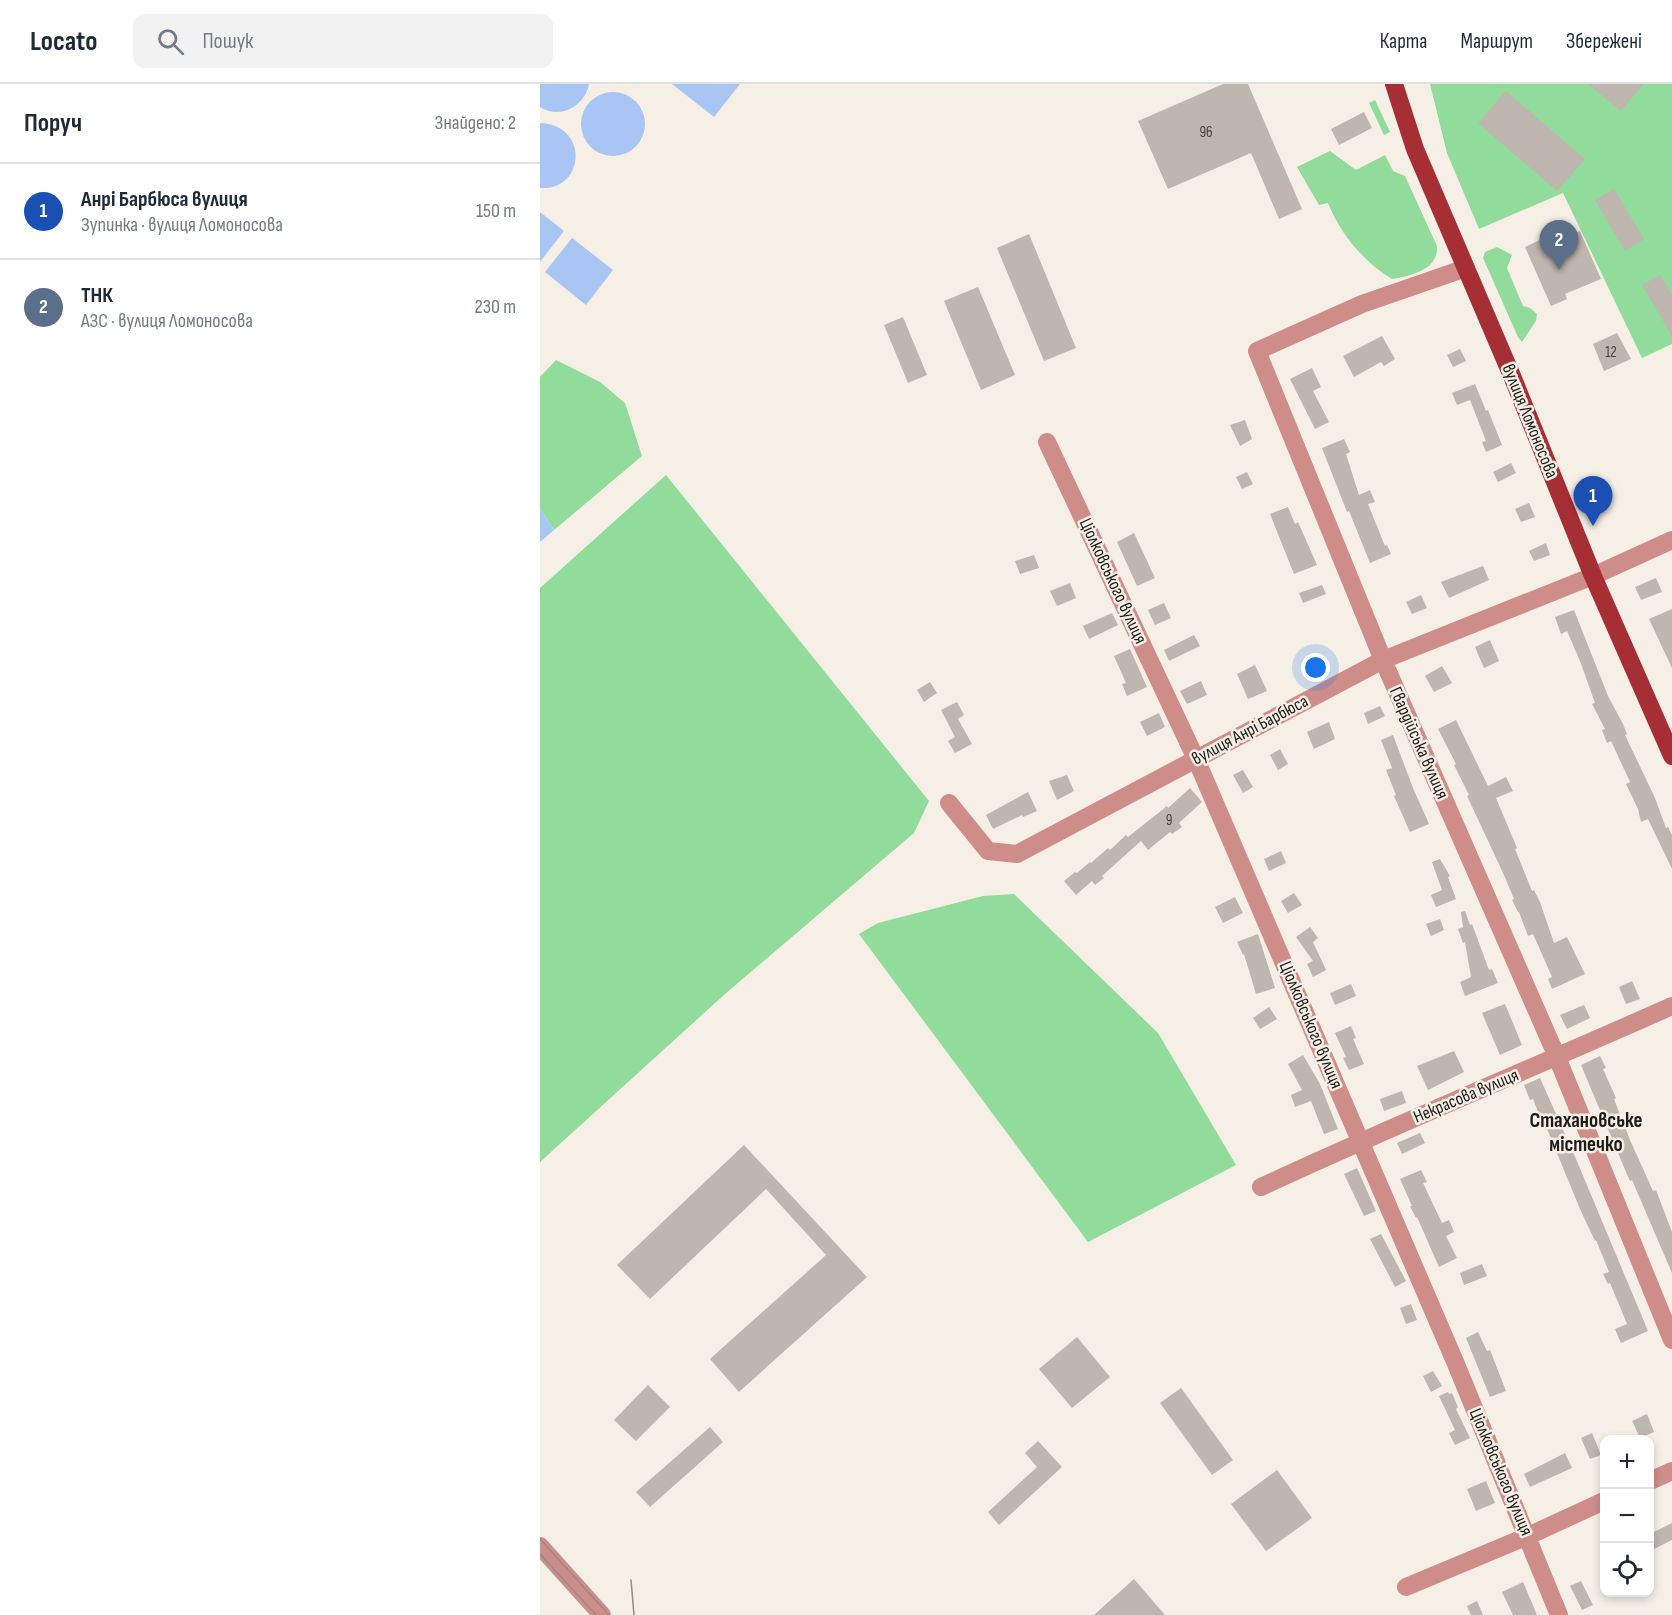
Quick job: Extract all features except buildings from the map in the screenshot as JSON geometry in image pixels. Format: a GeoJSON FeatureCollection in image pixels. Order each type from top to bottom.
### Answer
{"type":"FeatureCollection","features":[{"type":"Feature","properties":{"kind":"main road","name":"вулиця Ломоносова"},"geometry":{"type":"LineString","coordinates":[[1394,84],[1415,149],[1593,576],[1672,756]]}},
{"type":"Feature","properties":{"kind":"street","name":"Гвардійська вулиця"},"geometry":{"type":"LineString","coordinates":[[1466,268],[1362,304],[1257,351],[1383,660],[1557,1057],[1672,1340]]}},
{"type":"Feature","properties":{"kind":"street","name":"Ціолковського вулиця"},"geometry":{"type":"LineString","coordinates":[[1047,441],[1196,759],[1361,1140],[1559,1615]]}},
{"type":"Feature","properties":{"kind":"street","name":"вулиця Анрі Барбюса"},"geometry":{"type":"LineString","coordinates":[[949,803],[988,851],[1017,854],[1383,660],[1593,576],[1672,540]]}},
{"type":"Feature","properties":{"kind":"street","name":"Некрасова вулиця"},"geometry":{"type":"LineString","coordinates":[[1261,1187],[1361,1140],[1672,1006]]}},
{"type":"Feature","properties":{"kind":"street"},"geometry":{"type":"LineString","coordinates":[[1654,1479],[1672,1471]]}},
{"type":"Feature","properties":{"kind":"street"},"geometry":{"type":"LineString","coordinates":[[1406,1587],[1600,1504]]}},
{"type":"Feature","properties":{"kind":"street"},"geometry":{"type":"LineString","coordinates":[[540,1546],[602,1615]]}},
{"type":"Feature","properties":{"kind":"green space"},"geometry":{"type":"Polygon","coordinates":[[[1430,84],[1672,84],[1672,344],[1642,358],[1563,193],[1479,229],[1447,153],[1430,84]]]}},
{"type":"Feature","properties":{"kind":"green space"},"geometry":{"type":"Polygon","coordinates":[[[1375,100],[1390,132],[1384,135],[1369,103],[1375,100]]]}},
{"type":"Feature","properties":{"kind":"green space"},"geometry":{"type":"Polygon","coordinates":[[[1330,151],[1356,170],[1385,155],[1393,171],[1405,176],[1437,246],[1433,261],[1428,266],[1415,274],[1392,279],[1381,272],[1354,246],[1339,226],[1328,203],[1319,205],[1297,167],[1330,151]]]}},
{"type":"Feature","properties":{"kind":"green space"},"geometry":{"type":"Polygon","coordinates":[[[1497,247],[1512,255],[1507,268],[1523,306],[1537,314],[1536,321],[1522,342],[1483,258],[1485,252],[1497,247]]]}},
{"type":"Feature","properties":{"kind":"green space"},"geometry":{"type":"Polygon","coordinates":[[[556,360],[600,382],[625,403],[642,456],[554,530],[540,508],[540,377],[556,360]]]}},
{"type":"Feature","properties":{"kind":"green space"},"geometry":{"type":"Polygon","coordinates":[[[666,475],[929,801],[914,833],[725,994],[540,1162],[540,588],[666,475]]]}},
{"type":"Feature","properties":{"kind":"green space"},"geometry":{"type":"Polygon","coordinates":[[[1014,894],[1158,1033],[1236,1165],[1088,1242],[859,934],[878,923],[983,896],[1014,894]]]}},
{"type":"Feature","properties":{"kind":"water"},"geometry":{"type":"Polygon","coordinates":[[[540,84],[589,84],[587,92],[577,104],[570,109],[556,112],[540,107],[540,84]]]}},
{"type":"Feature","properties":{"kind":"water"},"geometry":{"type":"Polygon","coordinates":[[[672,84],[740,84],[714,117],[672,84]]]}},
{"type":"Feature","properties":{"kind":"water"},"geometry":{"type":"Polygon","coordinates":[[[607,92],[619,92],[636,101],[643,112],[645,124],[643,136],[636,147],[619,156],[607,156],[595,151],[586,142],[581,130],[581,118],[586,106],[595,97],[607,92]]]}},
{"type":"Feature","properties":{"kind":"water"},"geometry":{"type":"Polygon","coordinates":[[[540,123],[556,126],[567,134],[574,145],[576,157],[573,169],[566,179],[555,186],[540,188],[540,123]]]}},
{"type":"Feature","properties":{"kind":"water"},"geometry":{"type":"Polygon","coordinates":[[[540,212],[564,231],[540,262],[540,212]]]}},
{"type":"Feature","properties":{"kind":"water"},"geometry":{"type":"Polygon","coordinates":[[[572,238],[613,270],[586,305],[545,272],[572,238]]]}},
{"type":"Feature","properties":{"kind":"water"},"geometry":{"type":"Polygon","coordinates":[[[540,508],[554,530],[540,542],[540,508]]]}},
{"type":"Feature","properties":{"kind":"tram line"},"geometry":{"type":"LineString","coordinates":[[540,1539],[609,1615]]}},
{"type":"Feature","properties":{"kind":"tram line"},"geometry":{"type":"LineString","coordinates":[[540,1554],[596,1615]]}},
{"type":"Feature","properties":{"kind":"tram line"},"geometry":{"type":"LineString","coordinates":[[631,1580],[634,1615]]}},
{"type":"Feature","properties":{"kind":"place","name":"ТНК"},"geometry":{"type":"Point","coordinates":[1559,270]}},
{"type":"Feature","properties":{"kind":"place","name":"Анрі Барбюса вулиця"},"geometry":{"type":"Point","coordinates":[1593,526]}},
{"type":"Feature","properties":{"kind":"district","name":"Стахановське містечко"},"geometry":{"type":"Point","coordinates":[1586,1132]}}]}
